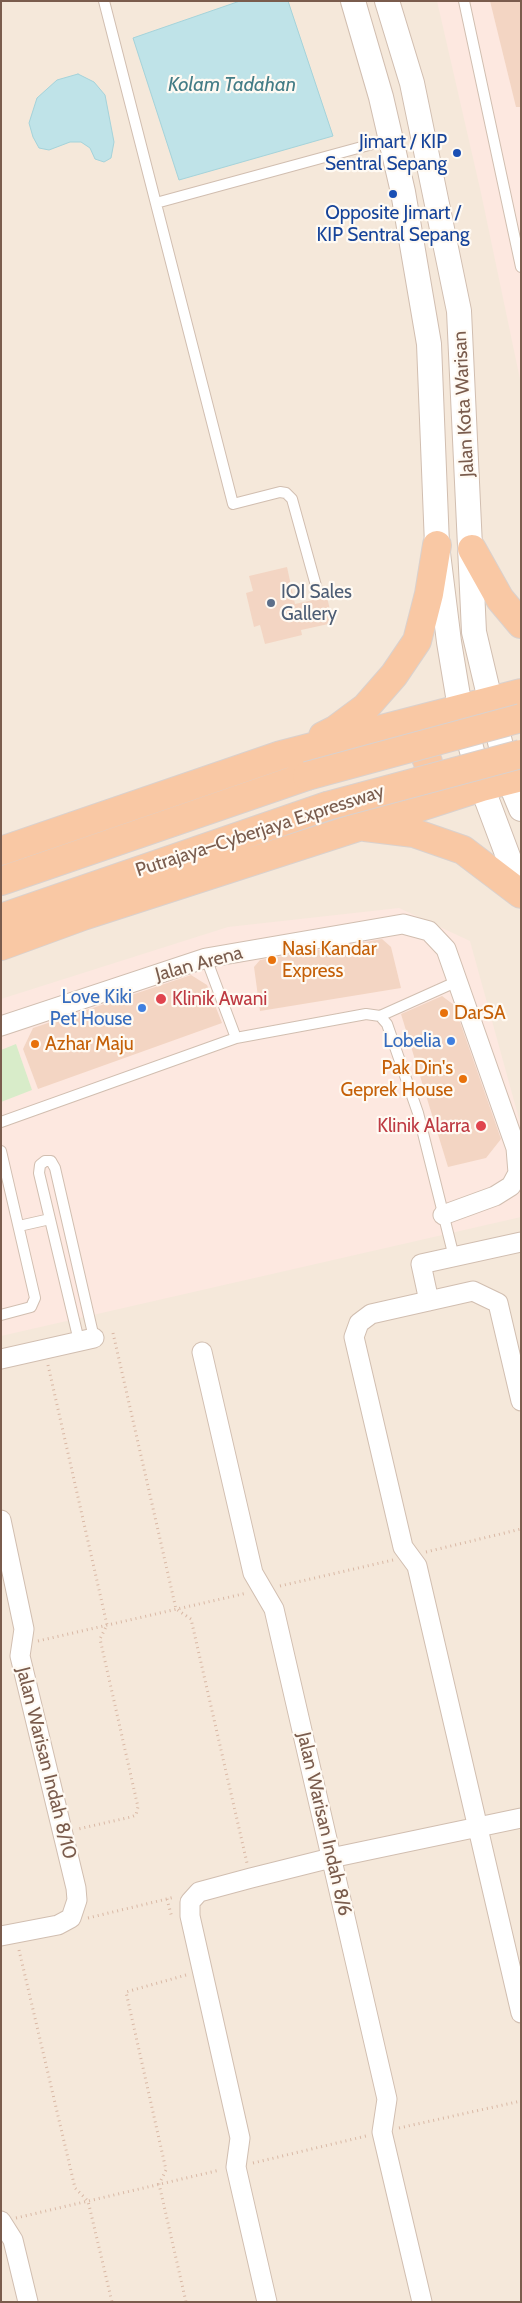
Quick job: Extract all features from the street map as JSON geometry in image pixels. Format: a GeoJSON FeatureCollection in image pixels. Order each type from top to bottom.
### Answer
{"type":"FeatureCollection","features":[{"type":"Feature","properties":{"kind":"highway"},"geometry":{"type":"LineString","coordinates":[[281,755],[335,730],[366,707],[394,675],[417,641],[430,594],[437,545]]}},
{"type":"Feature","properties":{"kind":"highway"},"geometry":{"type":"LineString","coordinates":[[472,549],[500,599],[521,624]]}},
{"type":"Feature","properties":{"kind":"highway"},"geometry":{"type":"LineString","coordinates":[[1,851],[281,755],[521,693]]}},
{"type":"Feature","properties":{"kind":"highway","name":"Putrajaya–Cyberjaya Expressway"},"geometry":{"type":"LineString","coordinates":[[1,881],[308,776],[521,718]]}},
{"type":"Feature","properties":{"kind":"highway"},"geometry":{"type":"LineString","coordinates":[[373,730],[399,730],[417,739],[428,762],[430,785],[422,798],[399,813]]}},
{"type":"Feature","properties":{"kind":"highway","name":"Putrajaya–Cyberjaya Expressway"},"geometry":{"type":"LineString","coordinates":[[1,918],[327,806],[521,754]]}},
{"type":"Feature","properties":{"kind":"highway"},"geometry":{"type":"LineString","coordinates":[[1,946],[83,916],[361,827],[399,813],[515,778]]}},
{"type":"Feature","properties":{"kind":"highway"},"geometry":{"type":"LineString","coordinates":[[361,827],[414,833],[463,850],[521,892]]}},
{"type":"Feature","properties":{"kind":"street","name":"Jalan Kota Warisan"},"geometry":{"type":"LineString","coordinates":[[353,1],[381,96],[403,192],[429,344],[437,545],[449,642],[460,708],[482,787],[521,892]]}},
{"type":"Feature","properties":{"kind":"street","name":"Jalan Kota Warisan"},"geometry":{"type":"LineString","coordinates":[[388,1],[412,83],[430,160],[459,311],[472,549],[474,632],[489,701],[515,778],[521,809]]}},
{"type":"Feature","properties":{"kind":"street","name":"Jalan Arena"},"geometry":{"type":"LineString","coordinates":[[1,1026],[206,958],[403,924],[428,931],[446,949],[458,981],[516,1148],[518,1172],[511,1186],[495,1196],[444,1215]]}},
{"type":"Feature","properties":{"kind":"street"},"geometry":{"type":"LineString","coordinates":[[429,1301],[421,1264],[521,1242]]}},
{"type":"Feature","properties":{"kind":"street"},"geometry":{"type":"LineString","coordinates":[[521,1401],[498,1303],[473,1292],[371,1314],[359,1323],[354,1337],[403,1547],[417,1566],[521,2013]]}},
{"type":"Feature","properties":{"kind":"street"},"geometry":{"type":"LineString","coordinates":[[1,1359],[86,1340]]}},
{"type":"Feature","properties":{"kind":"street","name":"Jalan Warisan Indah 8/6"},"geometry":{"type":"LineString","coordinates":[[202,1352],[253,1573],[274,1609],[387,2099],[382,2132],[422,2302]]}},
{"type":"Feature","properties":{"kind":"street","name":"Jalan Warisan Indah 8/10"},"geometry":{"type":"LineString","coordinates":[[1,1520],[24,1629],[20,1656],[76,1888],[77,1900],[71,1918]]}},
{"type":"Feature","properties":{"kind":"street"},"geometry":{"type":"LineString","coordinates":[[267,2302],[236,2167],[240,2138],[190,1916],[190,1902],[199,1892],[251,1878],[331,1858],[521,1818]]}},
{"type":"Feature","properties":{"kind":"street"},"geometry":{"type":"LineString","coordinates":[[8,1935],[58,1924],[71,1918]]}},
{"type":"Feature","properties":{"kind":"street"},"geometry":{"type":"LineString","coordinates":[[1,2221],[13,2240],[28,2302]]}},
{"type":"Feature","properties":{"kind":"lane"},"geometry":{"type":"LineString","coordinates":[[104,1],[234,504],[280,492],[286,493],[292,498],[318,593]]}},
{"type":"Feature","properties":{"kind":"lane"},"geometry":{"type":"LineString","coordinates":[[394,25],[400,1]]}},
{"type":"Feature","properties":{"kind":"lane"},"geometry":{"type":"LineString","coordinates":[[464,1],[521,267]]}},
{"type":"Feature","properties":{"kind":"lane"},"geometry":{"type":"LineString","coordinates":[[156,202],[390,139]]}},
{"type":"Feature","properties":{"kind":"lane"},"geometry":{"type":"LineString","coordinates":[[206,958],[236,1038]]}},
{"type":"Feature","properties":{"kind":"lane"},"geometry":{"type":"LineString","coordinates":[[1,1122],[236,1038],[366,1014],[380,1016],[458,981]]}},
{"type":"Feature","properties":{"kind":"lane"},"geometry":{"type":"LineString","coordinates":[[380,1016],[387,1024],[418,1113],[454,1257]]}},
{"type":"Feature","properties":{"kind":"lane"},"geometry":{"type":"LineString","coordinates":[[1,1151],[35,1298],[31,1307],[1,1315]]}},
{"type":"Feature","properties":{"kind":"lane"},"geometry":{"type":"LineString","coordinates":[[48,1160],[55,1168],[86,1340],[50,1219],[39,1173],[40,1165],[48,1160]]}},
{"type":"Feature","properties":{"kind":"lane"},"geometry":{"type":"LineString","coordinates":[[18,1226],[50,1219]]}},
{"type":"Feature","properties":{"kind":"path"},"geometry":{"type":"LineString","coordinates":[[113,1334],[176,1609],[191,1619],[251,1878]]}},
{"type":"Feature","properties":{"kind":"path"},"geometry":{"type":"LineString","coordinates":[[44,1349],[107,1625],[100,1639],[138,1807],[136,1815],[131,1817],[62,1833]]}},
{"type":"Feature","properties":{"kind":"path"},"geometry":{"type":"LineString","coordinates":[[71,1918],[80,1920],[199,1892]]}},
{"type":"Feature","properties":{"kind":"path"},"geometry":{"type":"LineString","coordinates":[[167,1899],[174,1928]]}},
{"type":"Feature","properties":{"kind":"path"},"geometry":{"type":"LineString","coordinates":[[8,1935],[75,2188],[88,2201],[112,2302]]}},
{"type":"Feature","properties":{"kind":"path"},"geometry":{"type":"LineString","coordinates":[[184,1967],[186,1976],[126,1992],[166,2170],[160,2184],[186,2302]]}},
{"type":"Feature","properties":{"kind":"path"},"geometry":{"type":"LineString","coordinates":[[1,2221],[521,2101]]}},
{"type":"Feature","properties":{"kind":"shaded area"},"geometry":{"type":"Polygon","coordinates":[[[1,1],[521,1],[521,2302],[1,2302],[1,1]]]}},
{"type":"Feature","properties":{"kind":"shaded area"},"geometry":{"type":"Polygon","coordinates":[[[437,1],[521,1],[521,384],[481,193],[437,1]]]}},
{"type":"Feature","properties":{"kind":"shaded area"},"geometry":{"type":"Polygon","coordinates":[[[399,908],[470,941],[521,1126],[521,1217],[1,1336],[1,999],[228,927],[399,908]]]}},
{"type":"Feature","properties":{"kind":"green space"},"geometry":{"type":"Polygon","coordinates":[[[16,1044],[32,1090],[1,1102],[1,1050],[16,1044]]]}},
{"type":"Feature","properties":{"kind":"water","name":"Kolam Tadahan"},"geometry":{"type":"Polygon","coordinates":[[[240,1],[288,1],[333,136],[179,180],[133,38],[240,1]]]}},
{"type":"Feature","properties":{"kind":"water"},"geometry":{"type":"Polygon","coordinates":[[[78,74],[94,82],[105,95],[114,142],[111,158],[104,162],[95,159],[90,148],[81,142],[70,142],[49,150],[39,148],[33,137],[29,123],[37,98],[57,80],[78,74]]]}},
{"type":"Feature","properties":{"kind":"building"},"geometry":{"type":"Polygon","coordinates":[[[490,1],[521,1],[521,107],[516,107],[490,1]]]}},
{"type":"Feature","properties":{"kind":"building","name":"IOI Sales Gallery"},"geometry":{"type":"Polygon","coordinates":[[[287,567],[295,604],[327,597],[333,623],[301,630],[302,635],[265,644],[260,625],[254,627],[246,593],[253,591],[249,576],[287,567]]]}},
{"type":"Feature","properties":{"kind":"building"},"geometry":{"type":"Polygon","coordinates":[[[382,939],[391,947],[401,988],[260,1011],[254,967],[260,960],[382,939]]]}},
{"type":"Feature","properties":{"kind":"building"},"geometry":{"type":"Polygon","coordinates":[[[191,975],[207,985],[222,1023],[38,1089],[23,1049],[33,1028],[191,975]]]}},
{"type":"Feature","properties":{"kind":"building"},"geometry":{"type":"Polygon","coordinates":[[[442,996],[454,1005],[501,1139],[486,1158],[448,1167],[401,1014],[442,996]]]}},
{"type":"Feature","properties":{"kind":"place","name":"Jimart / KIP Sentral Sepang"},"geometry":{"type":"Point","coordinates":[457,153]}},
{"type":"Feature","properties":{"kind":"place","name":"Opposite Jimart / KIP Sentral Sepang"},"geometry":{"type":"Point","coordinates":[393,194]}},
{"type":"Feature","properties":{"kind":"place","name":"IOI Sales Gallery"},"geometry":{"type":"Point","coordinates":[271,603]}},
{"type":"Feature","properties":{"kind":"place","name":"Nasi Kandar Express"},"geometry":{"type":"Point","coordinates":[272,960]}},
{"type":"Feature","properties":{"kind":"place","name":"Klinik Awani"},"geometry":{"type":"Point","coordinates":[161,999]}},
{"type":"Feature","properties":{"kind":"place","name":"Love Kiki Pet House"},"geometry":{"type":"Point","coordinates":[142,1008]}},
{"type":"Feature","properties":{"kind":"place","name":"DarSA"},"geometry":{"type":"Point","coordinates":[444,1013]}},
{"type":"Feature","properties":{"kind":"place","name":"Lobelia"},"geometry":{"type":"Point","coordinates":[451,1041]}},
{"type":"Feature","properties":{"kind":"place","name":"Azhar Maju"},"geometry":{"type":"Point","coordinates":[35,1044]}},
{"type":"Feature","properties":{"kind":"place","name":"Pak Din's Geprek House"},"geometry":{"type":"Point","coordinates":[463,1079]}},
{"type":"Feature","properties":{"kind":"place","name":"Klinik Alarra"},"geometry":{"type":"Point","coordinates":[481,1126]}}]}
